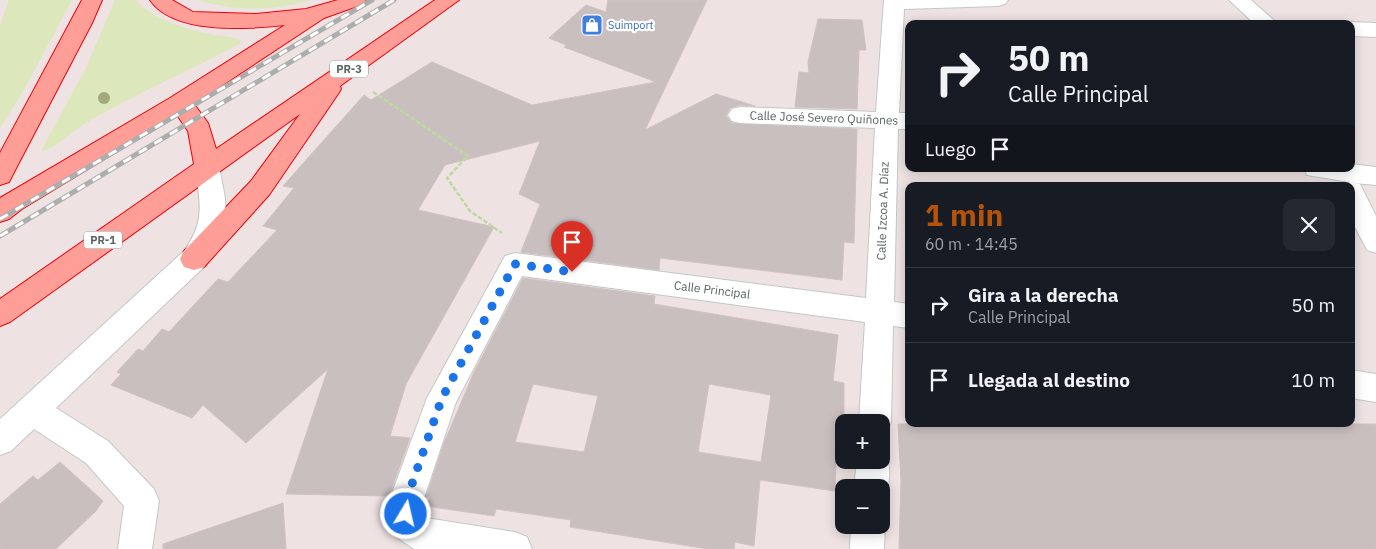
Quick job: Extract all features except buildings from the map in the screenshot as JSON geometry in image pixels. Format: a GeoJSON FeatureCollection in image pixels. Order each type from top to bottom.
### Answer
{"type":"FeatureCollection","features":[{"type":"Feature","properties":{"kind":"highway"},"geometry":{"type":"LineString","coordinates":[[0,176],[82,23],[92,0]]}},
{"type":"Feature","properties":{"kind":"highway"},"geometry":{"type":"LineString","coordinates":[[160,0],[177,13],[192,18],[265,20],[315,15]]}},
{"type":"Feature","properties":{"kind":"highway"},"geometry":{"type":"LineString","coordinates":[[0,212],[13,202],[178,104],[315,15],[356,0]]}},
{"type":"Feature","properties":{"kind":"highway","name":"PR-1"},"geometry":{"type":"LineString","coordinates":[[0,314],[249,138],[304,78],[363,41],[420,0]]}},
{"type":"Feature","properties":{"kind":"highway","name":"PR-3"},"geometry":{"type":"LineString","coordinates":[[249,138],[449,0]]}},
{"type":"Feature","properties":{"kind":"highway"},"geometry":{"type":"LineString","coordinates":[[194,259],[260,188],[340,75]]}},
{"type":"Feature","properties":{"kind":"highway"},"geometry":{"type":"LineString","coordinates":[[178,104],[188,109],[194,116],[201,134],[207,167]]}},
{"type":"Feature","properties":{"kind":"street"},"geometry":{"type":"LineString","coordinates":[[893,2],[998,0]]}},
{"type":"Feature","properties":{"kind":"street"},"geometry":{"type":"LineString","coordinates":[[1239,0],[1263,20]]}},
{"type":"Feature","properties":{"kind":"street"},"geometry":{"type":"LineString","coordinates":[[1259,0],[1266,20]]}},
{"type":"Feature","properties":{"kind":"street","name":"Calle Izcoa A. Díaz"},"geometry":{"type":"LineString","coordinates":[[875,414],[880,312],[898,121],[893,2]]}},
{"type":"Feature","properties":{"kind":"street"},"geometry":{"type":"LineString","coordinates":[[1355,29],[1376,30]]}},
{"type":"Feature","properties":{"kind":"street","name":"Calle José Severo Quiñones"},"geometry":{"type":"LineString","coordinates":[[740,115],[898,121]]}},
{"type":"Feature","properties":{"kind":"street"},"geometry":{"type":"LineString","coordinates":[[0,440],[194,259],[209,239],[213,225],[214,210],[207,167]]}},
{"type":"Feature","properties":{"kind":"street"},"geometry":{"type":"LineString","coordinates":[[1324,172],[1346,180],[1376,176]]}},
{"type":"Feature","properties":{"kind":"street"},"geometry":{"type":"LineString","coordinates":[[1355,199],[1376,244]]}},
{"type":"Feature","properties":{"kind":"street","name":"Calle Principal"},"geometry":{"type":"LineString","coordinates":[[515,549],[419,534],[407,524],[405,504],[442,398],[515,264],[905,315]]}},
{"type":"Feature","properties":{"kind":"street"},"geometry":{"type":"LineString","coordinates":[[1355,385],[1376,388]]}},
{"type":"Feature","properties":{"kind":"street"},"geometry":{"type":"LineString","coordinates":[[33,411],[96,452],[142,501],[136,549]]}},
{"type":"Feature","properties":{"kind":"street"},"geometry":{"type":"LineString","coordinates":[[867,549],[868,534]]}},
{"type":"Feature","properties":{"kind":"path"},"geometry":{"type":"LineString","coordinates":[[373,92],[468,156],[447,178],[470,211],[502,232]]}},
{"type":"Feature","properties":{"kind":"green space"},"geometry":{"type":"Polygon","coordinates":[[[9,0],[72,0],[25,88],[0,128],[0,25],[9,0]]]}},
{"type":"Feature","properties":{"kind":"green space"},"geometry":{"type":"Polygon","coordinates":[[[115,0],[136,0],[161,19],[193,30],[233,37],[243,42],[105,112],[81,126],[51,148],[41,151],[85,70],[115,0]]]}},
{"type":"Feature","properties":{"kind":"green space"},"geometry":{"type":"Polygon","coordinates":[[[198,0],[310,0],[282,7],[254,9],[212,4],[198,0]]]}},
{"type":"Feature","properties":{"kind":"railway"},"geometry":{"type":"LineString","coordinates":[[0,219],[372,0]]}},
{"type":"Feature","properties":{"kind":"railway"},"geometry":{"type":"LineString","coordinates":[[0,236],[394,0]]}},
{"type":"Feature","properties":{"kind":"place","name":"Suimport"},"geometry":{"type":"Point","coordinates":[592,25]}},
{"type":"Feature","properties":{"kind":"route"},"geometry":{"type":"LineString","coordinates":[[406,514],[405,504],[442,398],[515,264],[572,272]]}}]}
